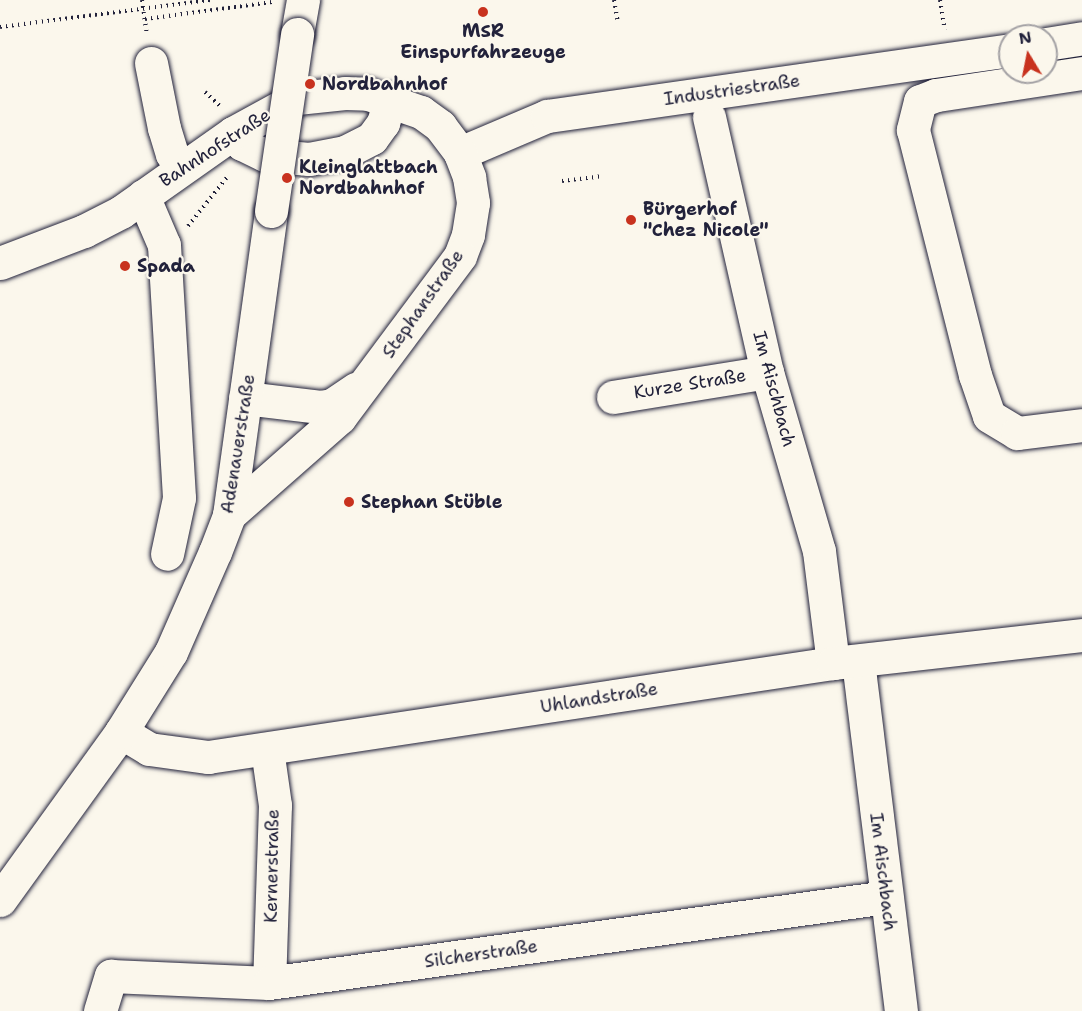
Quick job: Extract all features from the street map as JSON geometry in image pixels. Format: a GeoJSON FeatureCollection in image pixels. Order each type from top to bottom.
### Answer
{"type":"FeatureCollection","features":[{"type":"Feature","properties":{"kind":"street","name":"Adenauerstraße"},"geometry":{"type":"LineString","coordinates":[[0,900],[121,732],[187,620],[229,515],[271,211],[291,1]]}},
{"type":"Feature","properties":{"kind":"street"},"geometry":{"type":"LineString","coordinates":[[1058,42],[1082,38]]}},
{"type":"Feature","properties":{"kind":"street","name":"Industriestraße"},"geometry":{"type":"LineString","coordinates":[[460,153],[548,116],[998,52]]}},
{"type":"Feature","properties":{"kind":"street"},"geometry":{"type":"LineString","coordinates":[[151,63],[164,128],[172,154],[183,167]]}},
{"type":"Feature","properties":{"kind":"street"},"geometry":{"type":"LineString","coordinates":[[1082,73],[936,95],[920,101],[913,130],[975,375],[989,416],[1017,433],[1082,425]]}},
{"type":"Feature","properties":{"kind":"street","name":"Bahnhofstraße"},"geometry":{"type":"LineString","coordinates":[[0,263],[84,231],[143,196],[183,167],[240,140],[297,98],[345,93],[390,99],[421,111],[440,126],[460,153]]}},
{"type":"Feature","properties":{"kind":"street"},"geometry":{"type":"LineString","coordinates":[[240,140],[265,155],[309,159],[345,152],[372,138],[382,123],[390,99]]}},
{"type":"Feature","properties":{"kind":"street","name":"Im Aischbach"},"geometry":{"type":"LineString","coordinates":[[709,117],[767,372],[819,551],[845,662],[886,897],[902,1011]]}},
{"type":"Feature","properties":{"kind":"street","name":"Stephanstraße"},"geometry":{"type":"LineString","coordinates":[[367,380],[459,256],[468,235],[473,203],[469,177],[460,153]]}},
{"type":"Feature","properties":{"kind":"street"},"geometry":{"type":"LineString","coordinates":[[143,196],[152,210],[164,245],[179,498],[167,554]]}},
{"type":"Feature","properties":{"kind":"street","name":"Kurze Straße"},"geometry":{"type":"LineString","coordinates":[[614,397],[767,372]]}},
{"type":"Feature","properties":{"kind":"street"},"geometry":{"type":"LineString","coordinates":[[245,398],[320,408],[348,397],[367,380]]}},
{"type":"Feature","properties":{"kind":"street"},"geometry":{"type":"LineString","coordinates":[[229,515],[340,417],[367,380]]}},
{"type":"Feature","properties":{"kind":"street","name":"Uhlandstraße"},"geometry":{"type":"LineString","coordinates":[[121,732],[149,750],[177,756],[207,757],[845,662],[1082,635]]}},
{"type":"Feature","properties":{"kind":"street","name":"Kernerstraße"},"geometry":{"type":"LineString","coordinates":[[267,749],[275,805],[269,983]]}},
{"type":"Feature","properties":{"kind":"street","name":"Silcherstraße"},"geometry":{"type":"LineString","coordinates":[[100,1011],[111,976],[269,983],[886,897]]}},
{"type":"Feature","properties":{"kind":"path"},"geometry":{"type":"LineString","coordinates":[[0,27],[210,0]]}},
{"type":"Feature","properties":{"kind":"path"},"geometry":{"type":"LineString","coordinates":[[614,0],[618,23]]}},
{"type":"Feature","properties":{"kind":"path"},"geometry":{"type":"LineString","coordinates":[[145,19],[291,1]]}},
{"type":"Feature","properties":{"kind":"path"},"geometry":{"type":"LineString","coordinates":[[164,245],[181,234],[240,140]]}},
{"type":"Feature","properties":{"kind":"path"},"geometry":{"type":"LineString","coordinates":[[562,181],[604,176]]}},
{"type":"Feature","properties":{"kind":"place","name":"MSR Einspurfahrzeuge"},"geometry":{"type":"Point","coordinates":[483,12]}},
{"type":"Feature","properties":{"kind":"place","name":"Nordbahnhof"},"geometry":{"type":"Point","coordinates":[310,84]}},
{"type":"Feature","properties":{"kind":"place","name":"Kleinglattbach Nordbahnhof"},"geometry":{"type":"Point","coordinates":[287,178]}},
{"type":"Feature","properties":{"kind":"place","name":"Bürgerhof \"Chez Nicole\""},"geometry":{"type":"Point","coordinates":[631,220]}},
{"type":"Feature","properties":{"kind":"place","name":"Spada"},"geometry":{"type":"Point","coordinates":[125,266]}},
{"type":"Feature","properties":{"kind":"place","name":"Stephan Stüble"},"geometry":{"type":"Point","coordinates":[349,502]}}]}
